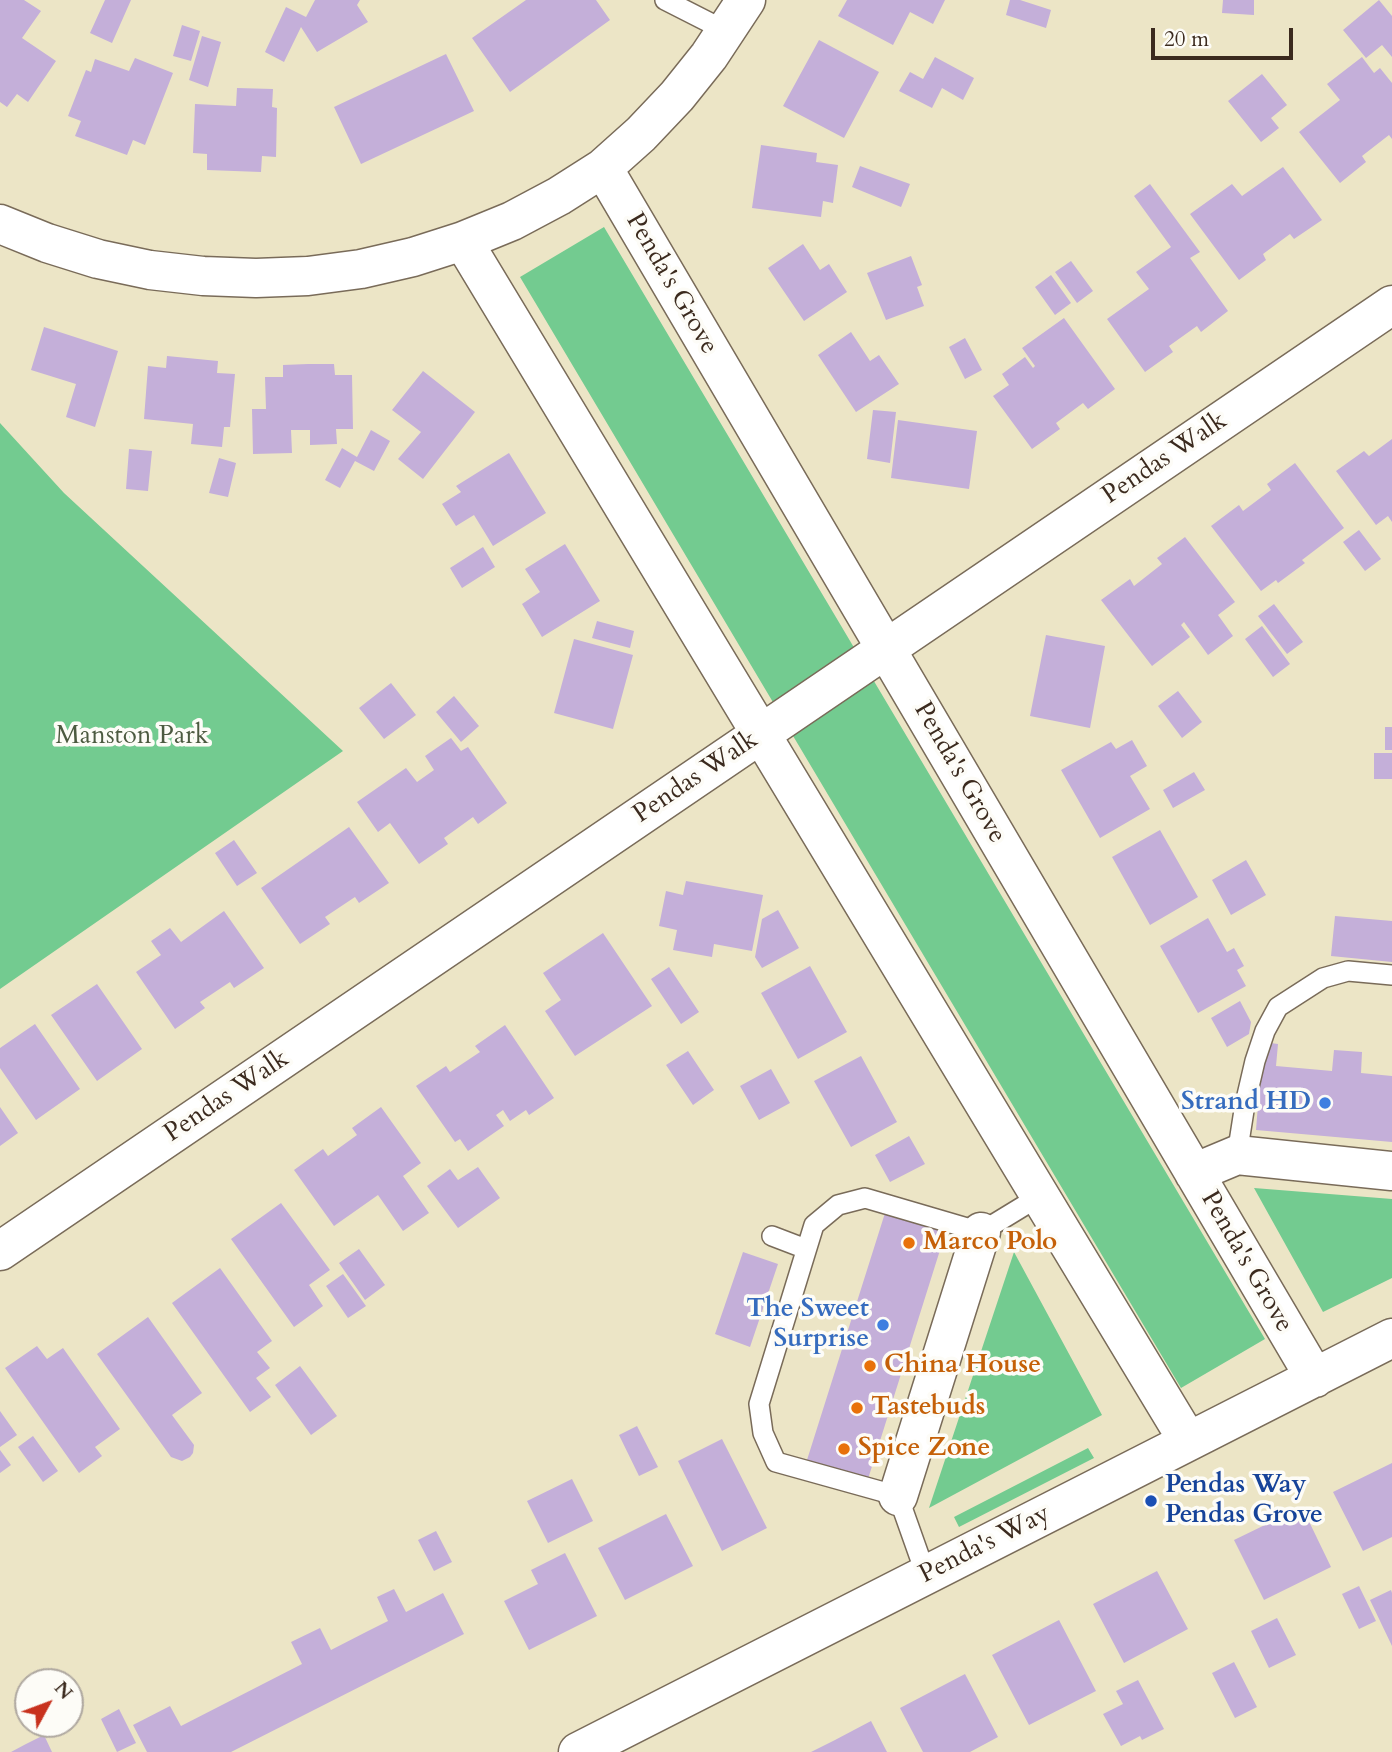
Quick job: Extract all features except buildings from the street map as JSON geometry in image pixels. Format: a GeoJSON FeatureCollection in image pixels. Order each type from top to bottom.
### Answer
{"type":"FeatureCollection","features":[{"type":"Feature","properties":{"kind":"street"},"geometry":{"type":"LineString","coordinates":[[0,224],[98,259],[150,270],[203,276],[308,276],[361,269],[413,257],[463,241],[512,220],[559,196],[603,168],[641,134],[677,96],[736,16]]}},
{"type":"Feature","properties":{"kind":"street","name":"Penda's Grove"},"geometry":{"type":"LineString","coordinates":[[603,168],[1315,1378]]}},
{"type":"Feature","properties":{"kind":"street"},"geometry":{"type":"LineString","coordinates":[[463,241],[1188,1441]]}},
{"type":"Feature","properties":{"kind":"street","name":"Pendas Walk"},"geometry":{"type":"LineString","coordinates":[[0,1251],[1392,305]]}},
{"type":"Feature","properties":{"kind":"street"},"geometry":{"type":"LineString","coordinates":[[1194,1173],[1237,1155],[1392,1171]]}},
{"type":"Feature","properties":{"kind":"street"},"geometry":{"type":"LineString","coordinates":[[898,1496],[981,1232]]}},
{"type":"Feature","properties":{"kind":"street","name":"Penda's Way"},"geometry":{"type":"LineString","coordinates":[[578,1752],[1392,1338]]}},
{"type":"Feature","properties":{"kind":"lane"},"geometry":{"type":"LineString","coordinates":[[665,0],[736,16]]}},
{"type":"Feature","properties":{"kind":"lane"},"geometry":{"type":"LineString","coordinates":[[1237,1155],[1255,1061],[1265,1031],[1279,1007],[1323,978],[1348,971],[1392,975]]}},
{"type":"Feature","properties":{"kind":"lane"},"geometry":{"type":"LineString","coordinates":[[926,1575],[898,1496],[776,1462],[763,1433],[759,1404],[814,1225],[838,1205],[865,1198],[981,1232],[1040,1196]]}},
{"type":"Feature","properties":{"kind":"lane"},"geometry":{"type":"LineString","coordinates":[[772,1236],[806,1249]]}},
{"type":"Feature","properties":{"kind":"green space"},"geometry":{"type":"Polygon","coordinates":[[[604,227],[1265,1339],[1181,1388],[520,277],[604,227]]]}},
{"type":"Feature","properties":{"kind":"green space","name":"Manston Park"},"geometry":{"type":"Polygon","coordinates":[[[0,423],[64,493],[343,751],[0,989],[0,423]]]}},
{"type":"Feature","properties":{"kind":"green space"},"geometry":{"type":"Polygon","coordinates":[[[1254,1188],[1392,1199],[1392,1278],[1323,1312],[1254,1188]]]}},
{"type":"Feature","properties":{"kind":"green space"},"geometry":{"type":"Polygon","coordinates":[[[1014,1252],[1102,1415],[929,1508],[1014,1252]]]}},
{"type":"Feature","properties":{"kind":"green space"},"geometry":{"type":"Polygon","coordinates":[[[1088,1448],[1094,1458],[959,1527],[954,1517],[1088,1448]]]}},
{"type":"Feature","properties":{"kind":"place","name":"Strand HD"},"geometry":{"type":"Point","coordinates":[1325,1103]}},
{"type":"Feature","properties":{"kind":"place","name":"Marco Polo"},"geometry":{"type":"Point","coordinates":[909,1243]}},
{"type":"Feature","properties":{"kind":"place","name":"The Sweet Surprise"},"geometry":{"type":"Point","coordinates":[883,1325]}},
{"type":"Feature","properties":{"kind":"place","name":"China House"},"geometry":{"type":"Point","coordinates":[870,1366]}},
{"type":"Feature","properties":{"kind":"place","name":"Tastebuds"},"geometry":{"type":"Point","coordinates":[857,1408]}},
{"type":"Feature","properties":{"kind":"place","name":"Spice Zone"},"geometry":{"type":"Point","coordinates":[844,1449]}},
{"type":"Feature","properties":{"kind":"place","name":"Pendas Way Pendas Grove"},"geometry":{"type":"Point","coordinates":[1151,1501]}}]}
